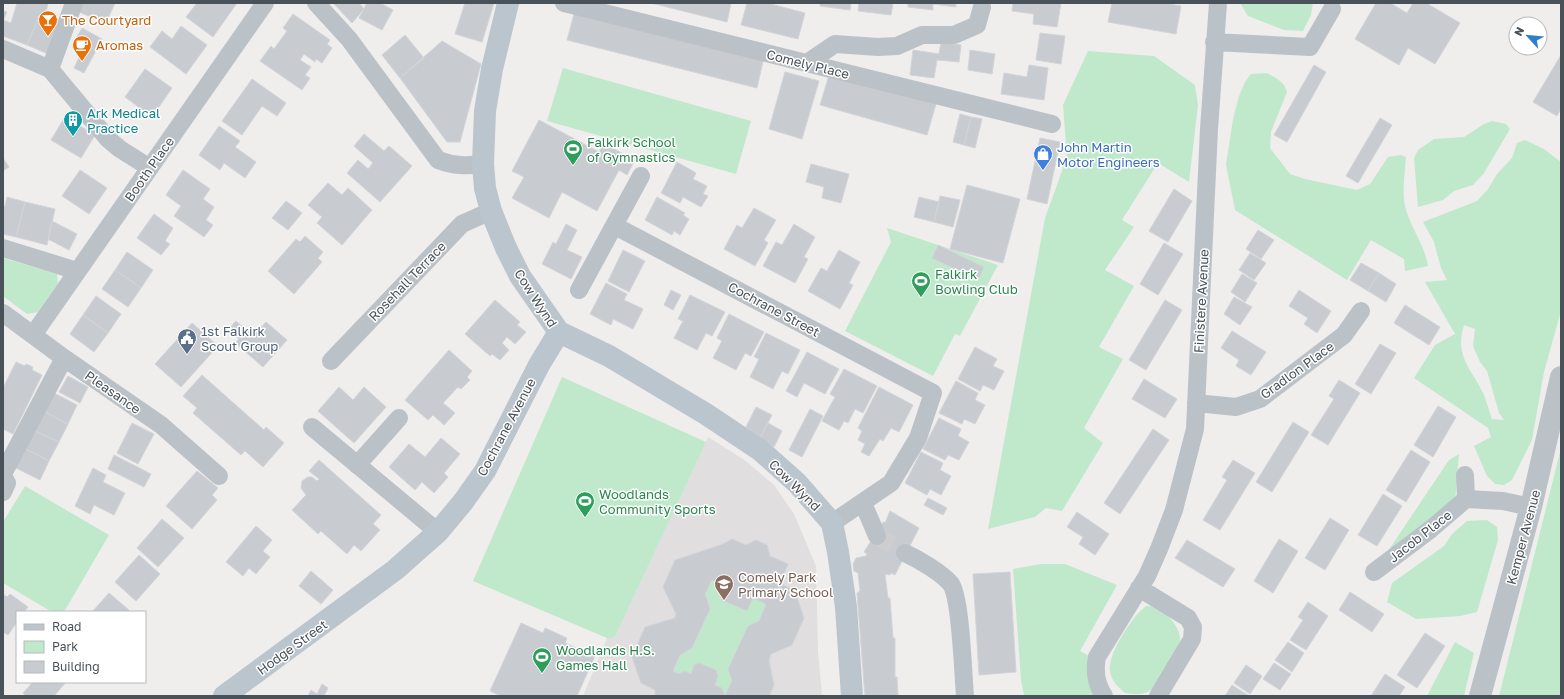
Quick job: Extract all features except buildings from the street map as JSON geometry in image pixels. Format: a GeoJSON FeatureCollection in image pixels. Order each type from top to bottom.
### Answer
{"type":"FeatureCollection","features":[{"type":"Feature","properties":{"kind":"main road","name":"Cow Wynd"},"geometry":{"type":"LineString","coordinates":[[508,3],[492,69],[485,111],[483,164],[485,188],[491,212],[506,248],[520,276],[559,332],[609,356],[706,414],[748,442],[797,483],[832,523],[846,607],[852,696]]}},
{"type":"Feature","properties":{"kind":"main road","name":"Cochrane Avenue"},"geometry":{"type":"LineString","coordinates":[[360,597],[395,570],[438,532],[463,502],[485,471],[539,365],[559,332]]}},
{"type":"Feature","properties":{"kind":"main road","name":"Hodge Street"},"geometry":{"type":"LineString","coordinates":[[226,696],[360,597]]}},
{"type":"Feature","properties":{"kind":"street"},"geometry":{"type":"LineString","coordinates":[[50,69],[74,3]]}},
{"type":"Feature","properties":{"kind":"street","name":"Booth Place"},"geometry":{"type":"LineString","coordinates":[[33,335],[265,3]]}},
{"type":"Feature","properties":{"kind":"street"},"geometry":{"type":"LineString","coordinates":[[316,3],[349,39],[438,160],[450,165],[466,166],[483,164]]}},
{"type":"Feature","properties":{"kind":"street","name":"Comely Place"},"geometry":{"type":"LineString","coordinates":[[564,3],[1052,124]]}},
{"type":"Feature","properties":{"kind":"street","name":"Finistere Avenue"},"geometry":{"type":"LineString","coordinates":[[1104,696],[1096,683],[1095,667],[1097,657],[1139,588],[1159,549],[1174,510],[1195,429],[1214,42],[1218,3]]}},
{"type":"Feature","properties":{"kind":"street"},"geometry":{"type":"LineString","coordinates":[[807,63],[835,44],[878,47],[897,46],[922,35],[954,35],[977,25],[982,7]]}},
{"type":"Feature","properties":{"kind":"street"},"geometry":{"type":"LineString","coordinates":[[1214,42],[1310,47],[1332,9]]}},
{"type":"Feature","properties":{"kind":"street"},"geometry":{"type":"LineString","coordinates":[[3,49],[50,69],[108,138],[120,149],[150,168]]}},
{"type":"Feature","properties":{"kind":"street"},"geometry":{"type":"LineString","coordinates":[[579,290],[641,176]]}},
{"type":"Feature","properties":{"kind":"street","name":"Rosehall Terrace"},"geometry":{"type":"LineString","coordinates":[[331,361],[462,224],[491,212]]}},
{"type":"Feature","properties":{"kind":"street","name":"Cochrane Street"},"geometry":{"type":"LineString","coordinates":[[615,226],[933,393],[918,438],[891,483],[863,503]]}},
{"type":"Feature","properties":{"kind":"street"},"geometry":{"type":"LineString","coordinates":[[3,248],[77,271]]}},
{"type":"Feature","properties":{"kind":"street","name":"Gradlon Place"},"geometry":{"type":"LineString","coordinates":[[1196,403],[1236,407],[1260,399],[1344,335],[1361,311]]}},
{"type":"Feature","properties":{"kind":"street","name":"Pleasance"},"geometry":{"type":"LineString","coordinates":[[3,313],[64,358],[161,425],[219,476]]}},
{"type":"Feature","properties":{"kind":"street"},"geometry":{"type":"LineString","coordinates":[[3,492],[7,483],[3,475],[64,358]]}},
{"type":"Feature","properties":{"kind":"street","name":"Kemper Avenue"},"geometry":{"type":"LineString","coordinates":[[1480,696],[1531,507],[1561,377]]}},
{"type":"Feature","properties":{"kind":"street"},"geometry":{"type":"LineString","coordinates":[[357,465],[399,418]]}},
{"type":"Feature","properties":{"kind":"street"},"geometry":{"type":"LineString","coordinates":[[312,427],[438,532]]}},
{"type":"Feature","properties":{"kind":"street"},"geometry":{"type":"LineString","coordinates":[[1465,475],[1466,499],[1503,501],[1531,507]]}},
{"type":"Feature","properties":{"kind":"street","name":"Jacob Place"},"geometry":{"type":"LineString","coordinates":[[1374,572],[1431,529],[1466,499]]}},
{"type":"Feature","properties":{"kind":"street"},"geometry":{"type":"LineString","coordinates":[[832,523],[863,503],[877,536]]}},
{"type":"Feature","properties":{"kind":"street"},"geometry":{"type":"LineString","coordinates":[[905,554],[932,569],[951,584],[958,604],[965,696]]}},
{"type":"Feature","properties":{"kind":"street"},"geometry":{"type":"LineString","coordinates":[[1139,588],[1188,618],[1193,627],[1192,639],[1158,696]]}},
{"type":"Feature","properties":{"kind":"shaded area","name":"Comely Park Primary School"},"geometry":{"type":"Polygon","coordinates":[[[708,437],[746,461],[774,485],[794,514],[816,566],[818,651],[822,696],[583,696],[607,638],[613,638],[616,635],[708,437]]]}},
{"type":"Feature","properties":{"kind":"green space"},"geometry":{"type":"Polygon","coordinates":[[[1240,3],[1313,3],[1311,15],[1303,31],[1284,30],[1248,16],[1240,3]]]}},
{"type":"Feature","properties":{"kind":"green space"},"geometry":{"type":"Polygon","coordinates":[[[1088,51],[1154,56],[1195,85],[1198,105],[1189,182],[1158,163],[1122,220],[1134,227],[1105,270],[1134,286],[1099,347],[1123,359],[1084,428],[1103,443],[1062,511],[1046,508],[1035,517],[988,529],[1045,218],[1067,157],[1063,105],[1088,51]]]}},
{"type":"Feature","properties":{"kind":"green space"},"geometry":{"type":"Polygon","coordinates":[[[563,68],[751,121],[736,174],[547,121],[563,68]]]}},
{"type":"Feature","properties":{"kind":"green space"},"geometry":{"type":"Polygon","coordinates":[[[1267,73],[1282,83],[1287,92],[1271,132],[1270,148],[1290,174],[1305,179],[1357,190],[1370,184],[1388,157],[1401,155],[1406,157],[1404,188],[1405,206],[1407,214],[1424,251],[1428,266],[1405,271],[1404,259],[1371,240],[1347,280],[1235,210],[1226,165],[1233,119],[1239,96],[1245,82],[1251,74],[1267,73]]]}},
{"type":"Feature","properties":{"kind":"green space"},"geometry":{"type":"Polygon","coordinates":[[[1492,121],[1506,124],[1510,129],[1484,173],[1473,185],[1454,191],[1443,200],[1418,207],[1414,158],[1418,150],[1434,139],[1464,137],[1484,124],[1492,121]]]}},
{"type":"Feature","properties":{"kind":"green space"},"geometry":{"type":"Polygon","coordinates":[[[1525,140],[1544,149],[1561,162],[1561,311],[1544,372],[1532,440],[1512,480],[1504,485],[1495,484],[1487,476],[1474,446],[1491,437],[1488,428],[1414,378],[1435,345],[1455,334],[1425,282],[1447,280],[1441,268],[1434,242],[1423,222],[1477,201],[1488,189],[1497,174],[1512,158],[1517,143],[1525,140]],[[1464,325],[1461,336],[1463,354],[1484,395],[1492,419],[1504,420],[1499,413],[1487,371],[1480,362],[1473,346],[1475,329],[1464,325]]]}},
{"type":"Feature","properties":{"kind":"green space","name":"Falkirk Bowling Club"},"geometry":{"type":"Polygon","coordinates":[[[887,228],[998,265],[960,336],[955,334],[933,376],[845,331],[891,242],[887,228]]]}},
{"type":"Feature","properties":{"kind":"green space"},"geometry":{"type":"Polygon","coordinates":[[[3,258],[57,274],[58,283],[38,312],[27,314],[3,296],[3,258]]]}},
{"type":"Feature","properties":{"kind":"green space","name":"Woodlands Community Sports"},"geometry":{"type":"Polygon","coordinates":[[[562,377],[706,442],[616,635],[613,638],[607,638],[473,581],[562,377]]]}},
{"type":"Feature","properties":{"kind":"green space"},"geometry":{"type":"Polygon","coordinates":[[[1561,448],[1561,696],[1499,696],[1561,448]]]}},
{"type":"Feature","properties":{"kind":"green space"},"geometry":{"type":"Polygon","coordinates":[[[1459,454],[1455,501],[1388,551],[1449,460],[1459,454]]]}},
{"type":"Feature","properties":{"kind":"green space"},"geometry":{"type":"Polygon","coordinates":[[[25,486],[109,535],[65,611],[50,611],[3,583],[3,522],[25,486]]]}},
{"type":"Feature","properties":{"kind":"green space"},"geometry":{"type":"Polygon","coordinates":[[[1487,520],[1497,527],[1498,540],[1477,612],[1460,616],[1416,619],[1387,602],[1392,583],[1444,546],[1452,534],[1467,521],[1487,520]]]}},
{"type":"Feature","properties":{"kind":"green space"},"geometry":{"type":"Polygon","coordinates":[[[1041,564],[1065,564],[1117,585],[1080,651],[1091,657],[1098,696],[1024,696],[1021,680],[1013,569],[1041,564]]]}},
{"type":"Feature","properties":{"kind":"green space"},"geometry":{"type":"Polygon","coordinates":[[[712,580],[727,587],[722,600],[746,611],[753,598],[766,604],[759,621],[748,626],[728,669],[732,681],[725,695],[722,688],[715,685],[718,676],[716,670],[694,665],[691,674],[685,671],[678,674],[673,671],[680,655],[692,648],[710,609],[705,594],[712,580]]]}},
{"type":"Feature","properties":{"kind":"green space"},"geometry":{"type":"Polygon","coordinates":[[[1146,606],[1164,612],[1174,622],[1180,640],[1168,665],[1152,689],[1143,694],[1125,693],[1112,678],[1110,664],[1117,646],[1128,626],[1146,606]]]}},
{"type":"Feature","properties":{"kind":"green space"},"geometry":{"type":"Polygon","coordinates":[[[1455,642],[1474,653],[1464,696],[1427,696],[1455,642]]]}},
{"type":"Feature","properties":{"kind":"tunnel"},"geometry":{"type":"LineString","coordinates":[[877,536],[905,553]]}},
{"type":"Feature","properties":{"kind":"place","name":"The Courtyard"},"geometry":{"type":"Point","coordinates":[48,37]}},
{"type":"Feature","properties":{"kind":"place","name":"Aromas"},"geometry":{"type":"Point","coordinates":[82,62]}},
{"type":"Feature","properties":{"kind":"place","name":"Ark Medical Practice"},"geometry":{"type":"Point","coordinates":[73,137]}},
{"type":"Feature","properties":{"kind":"place","name":"Falkirk School of Gymnastics"},"geometry":{"type":"Point","coordinates":[573,166]}},
{"type":"Feature","properties":{"kind":"place","name":"John Martin Motor Engineers"},"geometry":{"type":"Point","coordinates":[1043,171]}},
{"type":"Feature","properties":{"kind":"place","name":"Falkirk Bowling Club"},"geometry":{"type":"Point","coordinates":[921,298]}},
{"type":"Feature","properties":{"kind":"place","name":"1st Falkirk Scout Group"},"geometry":{"type":"Point","coordinates":[187,355]}},
{"type":"Feature","properties":{"kind":"place","name":"Woodlands Community Sports"},"geometry":{"type":"Point","coordinates":[585,518]}},
{"type":"Feature","properties":{"kind":"place","name":"Comely Park Primary School"},"geometry":{"type":"Point","coordinates":[724,601]}},
{"type":"Feature","properties":{"kind":"place","name":"Woodlands H.S. Games Hall"},"geometry":{"type":"Point","coordinates":[542,674]}}]}
